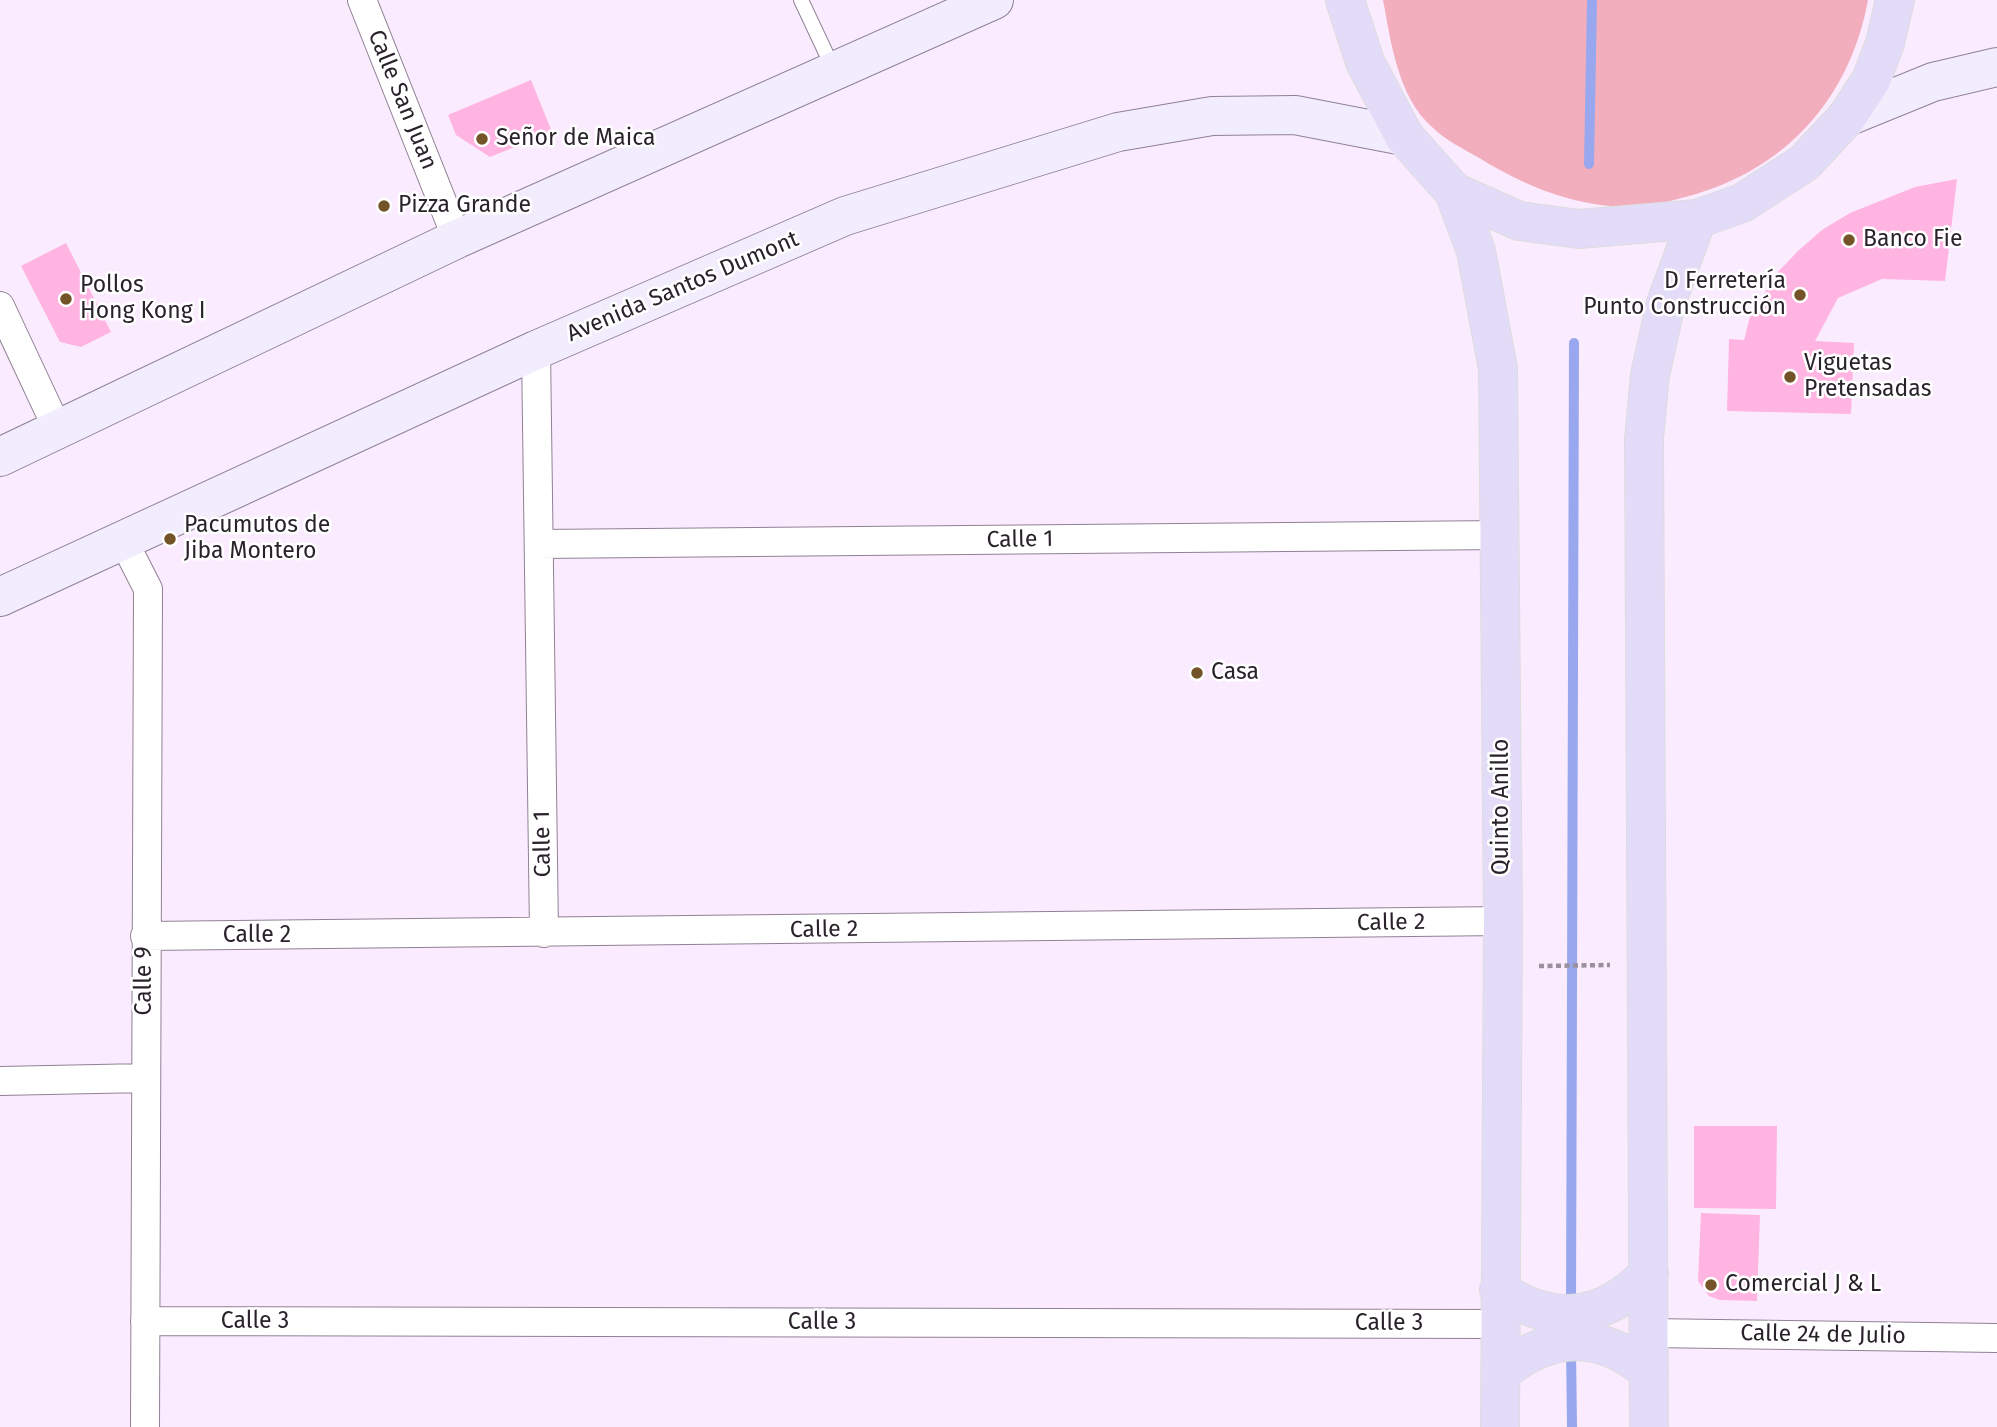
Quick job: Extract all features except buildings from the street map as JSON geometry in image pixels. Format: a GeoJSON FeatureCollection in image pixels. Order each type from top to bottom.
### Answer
{"type":"FeatureCollection","features":[{"type":"Feature","properties":{"kind":"main road"},"geometry":{"type":"LineString","coordinates":[[1,458],[457,239],[995,0]]}},
{"type":"Feature","properties":{"kind":"main road"},"geometry":{"type":"LineString","coordinates":[[1345,0],[1365,62],[1404,136],[1454,192],[1519,221],[1579,229],[1697,219],[1742,203],[1804,163],[1847,117],[1871,80],[1885,43],[1895,0]]}},
{"type":"Feature","properties":{"kind":"main road"},"geometry":{"type":"LineString","coordinates":[[1847,117],[1933,82],[1997,67]]}},
{"type":"Feature","properties":{"kind":"main road","name":"Avenida Santos Dumont"},"geometry":{"type":"LineString","coordinates":[[11,584],[123,540],[536,350],[845,216],[1118,132],[1212,116],[1295,115],[1404,136]]}},
{"type":"Feature","properties":{"kind":"main road","name":"Quinto Anillo"},"geometry":{"type":"LineString","coordinates":[[1454,192],[1476,251],[1496,357],[1501,535],[1503,921],[1500,1427]]}},
{"type":"Feature","properties":{"kind":"main road"},"geometry":{"type":"LineString","coordinates":[[1649,1427],[1649,1372],[1632,1340],[1649,1273],[1644,439],[1650,375],[1666,303],[1697,219]]}},
{"type":"Feature","properties":{"kind":"main road"},"geometry":{"type":"LineString","coordinates":[[1499,1307],[1578,1314],[1617,1301],[1649,1273]]}},
{"type":"Feature","properties":{"kind":"main road"},"geometry":{"type":"LineString","coordinates":[[1501,1373],[1534,1349],[1575,1340],[1632,1340]]}},
{"type":"Feature","properties":{"kind":"street","name":"Calle San Juan"},"geometry":{"type":"LineString","coordinates":[[362,0],[457,239]]}},
{"type":"Feature","properties":{"kind":"street"},"geometry":{"type":"LineString","coordinates":[[0,306],[58,430]]}},
{"type":"Feature","properties":{"kind":"street","name":"Calle 1"},"geometry":{"type":"LineString","coordinates":[[536,350],[544,933]]}},
{"type":"Feature","properties":{"kind":"street","name":"Calle 1"},"geometry":{"type":"LineString","coordinates":[[539,544],[1501,535]]}},
{"type":"Feature","properties":{"kind":"street","name":"Calle 9"},"geometry":{"type":"LineString","coordinates":[[123,540],[148,589],[145,1427]]}},
{"type":"Feature","properties":{"kind":"street","name":"Calle 2"},"geometry":{"type":"LineString","coordinates":[[145,936],[1503,921]]}},
{"type":"Feature","properties":{"kind":"street"},"geometry":{"type":"LineString","coordinates":[[0,1081],[145,1077]]}},
{"type":"Feature","properties":{"kind":"street","name":"Calle 3"},"geometry":{"type":"LineString","coordinates":[[145,1321],[1499,1307]]}},
{"type":"Feature","properties":{"kind":"street","name":"Calle 24 de Julio"},"geometry":{"type":"LineString","coordinates":[[1632,1340],[1997,1338]]}},
{"type":"Feature","properties":{"kind":"lane"},"geometry":{"type":"LineString","coordinates":[[801,0],[835,73]]}},
{"type":"Feature","properties":{"kind":"path"},"geometry":{"type":"LineString","coordinates":[[1531,966],[1606,965]]}},
{"type":"Feature","properties":{"kind":"shaded area"},"geometry":{"type":"Polygon","coordinates":[[[1383,0],[1868,0],[1859,36],[1846,69],[1829,99],[1808,125],[1783,149],[1724,184],[1675,200],[1631,207],[1591,203],[1553,194],[1498,169],[1437,132],[1420,115],[1404,85],[1393,51],[1383,0]]]}},
{"type":"Feature","properties":{"kind":"waterway"},"geometry":{"type":"LineString","coordinates":[[1589,164],[1592,0]]}},
{"type":"Feature","properties":{"kind":"waterway"},"geometry":{"type":"LineString","coordinates":[[1571,1307],[1574,343]]}},
{"type":"Feature","properties":{"kind":"waterway"},"geometry":{"type":"LineString","coordinates":[[1571,1347],[1572,1427]]}},
{"type":"Feature","properties":{"kind":"place","name":"Señor de Maica"},"geometry":{"type":"Point","coordinates":[482,139]}},
{"type":"Feature","properties":{"kind":"place","name":"Pizza Grande"},"geometry":{"type":"Point","coordinates":[384,206]}},
{"type":"Feature","properties":{"kind":"place","name":"Banco Fie"},"geometry":{"type":"Point","coordinates":[1849,240]}},
{"type":"Feature","properties":{"kind":"place","name":"D Ferretería Punto Construcción"},"geometry":{"type":"Point","coordinates":[1800,295]}},
{"type":"Feature","properties":{"kind":"place","name":"Pollos Hong Kong I"},"geometry":{"type":"Point","coordinates":[66,299]}},
{"type":"Feature","properties":{"kind":"place","name":"Viguetas Pretensadas"},"geometry":{"type":"Point","coordinates":[1790,377]}},
{"type":"Feature","properties":{"kind":"place","name":"Pacumutos de Jiba Montero"},"geometry":{"type":"Point","coordinates":[170,539]}},
{"type":"Feature","properties":{"kind":"place","name":"Casa"},"geometry":{"type":"Point","coordinates":[1197,673]}},
{"type":"Feature","properties":{"kind":"place","name":"Comercial J & L"},"geometry":{"type":"Point","coordinates":[1711,1285]}}]}
